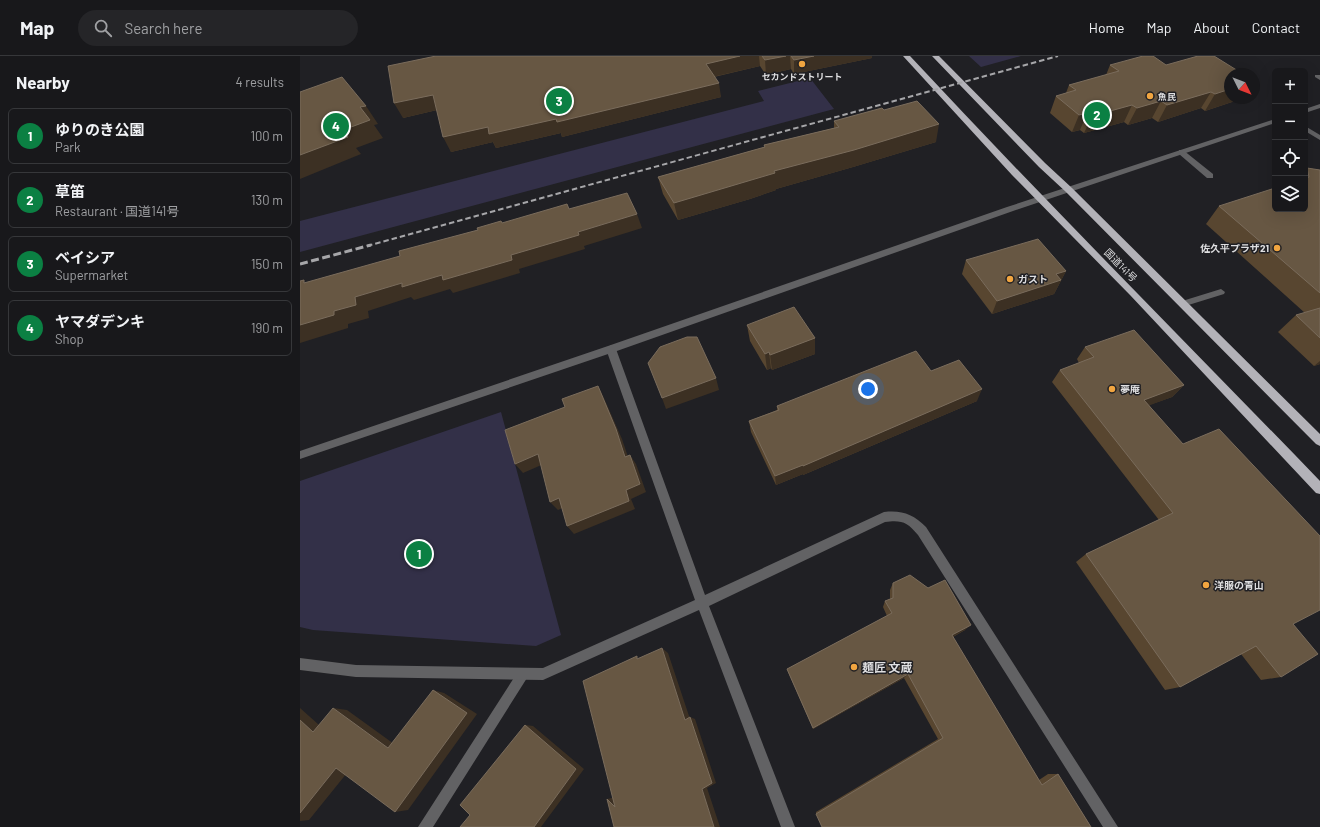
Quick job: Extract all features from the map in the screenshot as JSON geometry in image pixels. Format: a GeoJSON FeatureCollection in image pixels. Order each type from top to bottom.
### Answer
{"type":"FeatureCollection","features":[{"type":"Feature","properties":{"kind":"highway","name":"国道141号"},"geometry":{"type":"LineString","coordinates":[[906,56],[1040,199],[1133,293],[1320,489]]}},
{"type":"Feature","properties":{"kind":"highway","name":"国道141号"},"geometry":{"type":"LineString","coordinates":[[935,56],[1042,165],[1069,190],[1320,441]]}},
{"type":"Feature","properties":{"kind":"street"},"geometry":{"type":"LineString","coordinates":[[1308,110],[1320,106]]}},
{"type":"Feature","properties":{"kind":"street"},"geometry":{"type":"LineString","coordinates":[[300,455],[611,349],[1040,199],[1272,122]]}},
{"type":"Feature","properties":{"kind":"street"},"geometry":{"type":"LineString","coordinates":[[1308,130],[1320,138]]}},
{"type":"Feature","properties":{"kind":"street"},"geometry":{"type":"LineString","coordinates":[[1181,152],[1210,176]]}},
{"type":"Feature","properties":{"kind":"street"},"geometry":{"type":"LineString","coordinates":[[1182,304],[1221,292]]}},
{"type":"Feature","properties":{"kind":"street"},"geometry":{"type":"LineString","coordinates":[[611,349],[702,603],[788,827]]}},
{"type":"Feature","properties":{"kind":"street"},"geometry":{"type":"LineString","coordinates":[[300,664],[356,671],[543,674],[702,603],[884,517],[900,516],[912,520],[922,531],[1111,827]]}},
{"type":"Feature","properties":{"kind":"street"},"geometry":{"type":"LineString","coordinates":[[425,827],[523,674]]}},
{"type":"Feature","properties":{"kind":"shaded area"},"geometry":{"type":"Polygon","coordinates":[[[969,56],[1021,56],[981,67],[969,56]]]}},
{"type":"Feature","properties":{"kind":"shaded area"},"geometry":{"type":"Polygon","coordinates":[[[810,78],[834,109],[300,252],[300,221],[764,101],[758,91],[810,78]]]}},
{"type":"Feature","properties":{"kind":"shaded area"},"geometry":{"type":"Polygon","coordinates":[[[501,412],[561,635],[536,646],[313,630],[300,627],[300,481],[501,412]]]}},
{"type":"Feature","properties":{"kind":"building"},"geometry":{"type":"Polygon","coordinates":[[[436,56],[740,56],[706,64],[719,83],[557,122],[556,119],[489,134],[488,127],[443,137],[433,95],[394,103],[388,66],[436,56]]]}},
{"type":"Feature","properties":{"kind":"building"},"geometry":{"type":"Polygon","coordinates":[[[762,56],[786,56],[765,60],[762,56]]]}},
{"type":"Feature","properties":{"kind":"building"},"geometry":{"type":"Polygon","coordinates":[[[791,56],[814,56],[794,60],[791,56]]]}},
{"type":"Feature","properties":{"kind":"building"},"geometry":{"type":"Polygon","coordinates":[[[1143,56],[1153,56],[1166,65],[1198,56],[1214,56],[1233,68],[1224,68],[1224,91],[1215,94],[1211,92],[1167,105],[1161,101],[1137,108],[1132,105],[1092,116],[1087,113],[1079,115],[1056,96],[1076,90],[1069,85],[1119,71],[1110,65],[1143,56]]]}},
{"type":"Feature","properties":{"kind":"building"},"geometry":{"type":"Polygon","coordinates":[[[342,77],[366,106],[360,107],[370,120],[343,130],[348,137],[300,155],[300,92],[342,77]]]}},
{"type":"Feature","properties":{"kind":"building"},"geometry":{"type":"Polygon","coordinates":[[[917,101],[939,124],[854,150],[774,171],[775,173],[674,203],[658,177],[765,147],[764,145],[839,127],[834,121],[882,108],[884,110],[917,101]]]}},
{"type":"Feature","properties":{"kind":"building","name":"佐久平プラザ21"},"geometry":{"type":"Polygon","coordinates":[[[1308,168],[1320,170],[1320,293],[1219,206],[1272,189],[1272,212],[1308,212],[1308,168]]]}},
{"type":"Feature","properties":{"kind":"building"},"geometry":{"type":"Polygon","coordinates":[[[627,193],[637,214],[578,232],[579,235],[511,255],[512,260],[443,280],[442,275],[402,287],[402,283],[355,297],[356,305],[334,311],[334,315],[300,325],[300,281],[304,280],[304,283],[400,256],[399,251],[478,230],[477,228],[501,221],[502,223],[567,204],[569,209],[627,193]]]}},
{"type":"Feature","properties":{"kind":"building","name":"ガスト"},"geometry":{"type":"Polygon","coordinates":[[[1038,239],[1066,271],[1056,274],[1061,280],[997,301],[966,260],[1038,239]]]}},
{"type":"Feature","properties":{"kind":"building"},"geometry":{"type":"Polygon","coordinates":[[[794,307],[815,338],[770,355],[769,352],[765,354],[747,325],[794,307]]]}},
{"type":"Feature","properties":{"kind":"building"},"geometry":{"type":"Polygon","coordinates":[[[1320,308],[1320,338],[1296,315],[1320,308]]]}},
{"type":"Feature","properties":{"kind":"building","name":"洋服の青山"},"geometry":{"type":"Polygon","coordinates":[[[1134,330],[1184,385],[1144,400],[1183,444],[1219,429],[1320,536],[1320,610],[1293,624],[1318,654],[1281,677],[1256,646],[1180,687],[1086,554],[1173,513],[1060,370],[1094,357],[1085,347],[1134,330]]]}},
{"type":"Feature","properties":{"kind":"building"},"geometry":{"type":"Polygon","coordinates":[[[687,337],[697,337],[716,378],[662,398],[648,363],[660,347],[687,337]]]}},
{"type":"Feature","properties":{"kind":"building"},"geometry":{"type":"Polygon","coordinates":[[[916,351],[931,371],[959,360],[982,389],[803,466],[775,476],[749,421],[779,410],[777,406],[916,351]]]}},
{"type":"Feature","properties":{"kind":"building"},"geometry":{"type":"Polygon","coordinates":[[[598,386],[616,429],[625,457],[630,455],[640,484],[626,490],[629,501],[567,526],[559,498],[550,502],[538,454],[515,464],[505,430],[565,407],[562,399],[598,386]]]}},
{"type":"Feature","properties":{"kind":"building"},"geometry":{"type":"Polygon","coordinates":[[[910,575],[928,588],[945,580],[971,625],[952,635],[1042,785],[1058,774],[1091,827],[822,827],[816,814],[943,738],[908,674],[813,728],[787,669],[892,613],[885,601],[893,598],[893,583],[910,575]]]}},
{"type":"Feature","properties":{"kind":"building"},"geometry":{"type":"Polygon","coordinates":[[[662,648],[685,720],[690,717],[712,783],[702,789],[714,827],[614,827],[607,799],[615,807],[583,681],[637,656],[637,659],[662,648]]]}},
{"type":"Feature","properties":{"kind":"building"},"geometry":{"type":"Polygon","coordinates":[[[433,690],[467,713],[395,812],[336,768],[300,813],[300,720],[313,732],[333,708],[388,748],[433,690]]]}},
{"type":"Feature","properties":{"kind":"building"},"geometry":{"type":"Polygon","coordinates":[[[525,725],[576,769],[534,827],[460,827],[470,815],[460,805],[525,725]]]}},
{"type":"Feature","properties":{"kind":"railway"},"geometry":{"type":"LineString","coordinates":[[367,246],[1058,56]]}},
{"type":"Feature","properties":{"kind":"railway"},"geometry":{"type":"LineString","coordinates":[[300,264],[371,245]]}},
{"type":"Feature","properties":{"kind":"place","name":"セカンドストリート"},"geometry":{"type":"Point","coordinates":[802,64]}},
{"type":"Feature","properties":{"kind":"place","name":"魚民"},"geometry":{"type":"Point","coordinates":[1150,96]}},
{"type":"Feature","properties":{"kind":"place","name":"ベイシア"},"geometry":{"type":"Point","coordinates":[559,101]}},
{"type":"Feature","properties":{"kind":"place","name":"草笛"},"geometry":{"type":"Point","coordinates":[1097,115]}},
{"type":"Feature","properties":{"kind":"place","name":"ヤマダデンキ"},"geometry":{"type":"Point","coordinates":[336,126]}},
{"type":"Feature","properties":{"kind":"place","name":"佐久平プラザ21"},"geometry":{"type":"Point","coordinates":[1277,248]}},
{"type":"Feature","properties":{"kind":"place","name":"ガスト"},"geometry":{"type":"Point","coordinates":[1010,279]}},
{"type":"Feature","properties":{"kind":"place","name":"夢庵"},"geometry":{"type":"Point","coordinates":[1112,389]}},
{"type":"Feature","properties":{"kind":"place","name":"ゆりのき公園"},"geometry":{"type":"Point","coordinates":[419,554]}},
{"type":"Feature","properties":{"kind":"place","name":"洋服の青山"},"geometry":{"type":"Point","coordinates":[1206,585]}},
{"type":"Feature","properties":{"kind":"place","name":"麺匠 文蔵"},"geometry":{"type":"Point","coordinates":[854,667]}}]}
